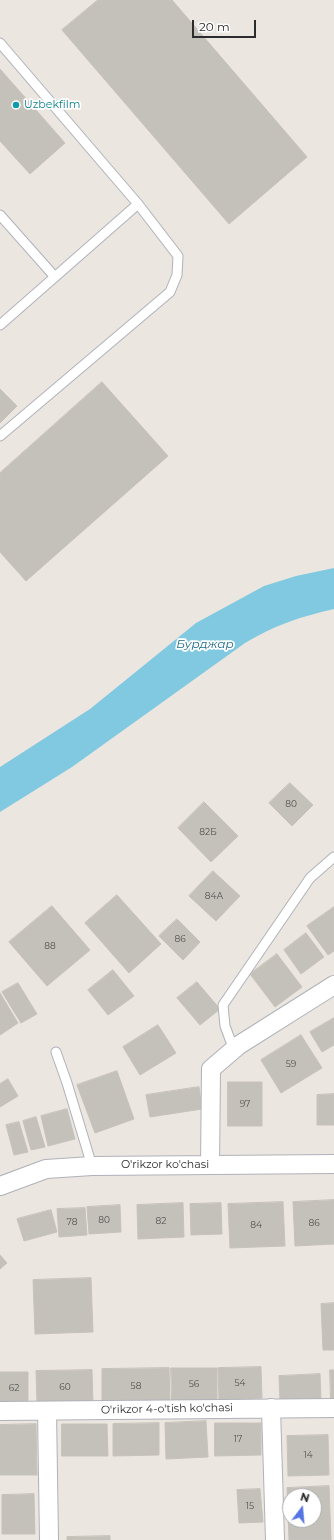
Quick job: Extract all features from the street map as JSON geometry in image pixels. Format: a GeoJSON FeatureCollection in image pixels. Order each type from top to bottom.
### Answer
{"type":"FeatureCollection","features":[{"type":"Feature","properties":{"kind":"street"},"geometry":{"type":"LineString","coordinates":[[210,1165],[211,1070],[234,1050],[334,985]]}},
{"type":"Feature","properties":{"kind":"street","name":"O'rikzor ko'chasi"},"geometry":{"type":"LineString","coordinates":[[0,1186],[46,1169],[92,1166],[334,1164]]}},
{"type":"Feature","properties":{"kind":"street"},"geometry":{"type":"LineString","coordinates":[[271,1408],[274,1540]]}},
{"type":"Feature","properties":{"kind":"street","name":"O'rikzor 4-o'tish ko'chasi"},"geometry":{"type":"LineString","coordinates":[[0,1411],[334,1408]]}},
{"type":"Feature","properties":{"kind":"street"},"geometry":{"type":"LineString","coordinates":[[47,1411],[49,1540]]}},
{"type":"Feature","properties":{"kind":"lane"},"geometry":{"type":"LineString","coordinates":[[0,43],[138,204],[178,256],[177,274],[170,292],[0,436]]}},
{"type":"Feature","properties":{"kind":"lane"},"geometry":{"type":"LineString","coordinates":[[0,325],[138,204]]}},
{"type":"Feature","properties":{"kind":"lane"},"geometry":{"type":"LineString","coordinates":[[0,215],[55,277]]}},
{"type":"Feature","properties":{"kind":"lane"},"geometry":{"type":"LineString","coordinates":[[234,1050],[225,1026],[223,1005],[310,878],[334,858]]}},
{"type":"Feature","properties":{"kind":"lane"},"geometry":{"type":"LineString","coordinates":[[56,1052],[68,1083],[92,1166]]}},
{"type":"Feature","properties":{"kind":"water","name":"Бурджар"},"geometry":{"type":"Polygon","coordinates":[[[334,568],[334,609],[288,622],[245,643],[72,767],[0,812],[0,767],[90,709],[196,623],[264,586],[296,576],[334,568]]]}},
{"type":"Feature","properties":{"kind":"building"},"geometry":{"type":"Polygon","coordinates":[[[98,0],[172,0],[307,157],[229,224],[62,30],[98,0]]]}},
{"type":"Feature","properties":{"kind":"building","name":"Uzbekfilm"},"geometry":{"type":"Polygon","coordinates":[[[0,69],[65,143],[30,174],[0,141],[0,69]]]}},
{"type":"Feature","properties":{"kind":"building"},"geometry":{"type":"Polygon","coordinates":[[[102,382],[168,456],[26,581],[0,552],[0,473],[102,382]]]}},
{"type":"Feature","properties":{"kind":"building"},"geometry":{"type":"Polygon","coordinates":[[[0,389],[17,406],[0,423],[0,389]]]}},
{"type":"Feature","properties":{"kind":"building"},"geometry":{"type":"Polygon","coordinates":[[[290,783],[313,805],[292,826],[269,803],[290,783]]]}},
{"type":"Feature","properties":{"kind":"building"},"geometry":{"type":"Polygon","coordinates":[[[204,802],[238,836],[211,862],[178,828],[204,802]]]}},
{"type":"Feature","properties":{"kind":"building"},"geometry":{"type":"Polygon","coordinates":[[[213,871],[240,896],[216,921],[189,896],[213,871]]]}},
{"type":"Feature","properties":{"kind":"building"},"geometry":{"type":"Polygon","coordinates":[[[117,895],[161,944],[129,973],[85,923],[117,895]]]}},
{"type":"Feature","properties":{"kind":"building"},"geometry":{"type":"Polygon","coordinates":[[[52,906],[90,950],[47,986],[9,942],[52,906]]]}},
{"type":"Feature","properties":{"kind":"building"},"geometry":{"type":"Polygon","coordinates":[[[334,907],[334,951],[328,955],[307,926],[334,907]]]}},
{"type":"Feature","properties":{"kind":"building"},"geometry":{"type":"Polygon","coordinates":[[[177,919],[200,942],[183,960],[159,936],[177,919]]]}},
{"type":"Feature","properties":{"kind":"building"},"geometry":{"type":"Polygon","coordinates":[[[306,933],[324,957],[301,974],[284,950],[306,933]]]}},
{"type":"Feature","properties":{"kind":"building"},"geometry":{"type":"Polygon","coordinates":[[[277,954],[302,987],[275,1007],[250,974],[277,954]]]}},
{"type":"Feature","properties":{"kind":"building"},"geometry":{"type":"Polygon","coordinates":[[[113,970],[134,996],[108,1015],[88,990],[113,970]]]}},
{"type":"Feature","properties":{"kind":"building"},"geometry":{"type":"Polygon","coordinates":[[[197,982],[220,1009],[200,1025],[177,998],[197,982]]]}},
{"type":"Feature","properties":{"kind":"building"},"geometry":{"type":"Polygon","coordinates":[[[18,983],[37,1014],[21,1023],[2,992],[18,983]]]}},
{"type":"Feature","properties":{"kind":"building"},"geometry":{"type":"Polygon","coordinates":[[[0,993],[18,1023],[0,1035],[0,993]]]}},
{"type":"Feature","properties":{"kind":"building"},"geometry":{"type":"Polygon","coordinates":[[[334,1018],[334,1045],[322,1052],[310,1032],[334,1018]]]}},
{"type":"Feature","properties":{"kind":"building"},"geometry":{"type":"Polygon","coordinates":[[[158,1025],[176,1053],[140,1075],[123,1047],[158,1025]]]}},
{"type":"Feature","properties":{"kind":"building"},"geometry":{"type":"Polygon","coordinates":[[[301,1035],[322,1068],[281,1093],[261,1060],[301,1035]]]}},
{"type":"Feature","properties":{"kind":"building"},"geometry":{"type":"Polygon","coordinates":[[[117,1071],[134,1119],[95,1133],[77,1085],[117,1071]]]}},
{"type":"Feature","properties":{"kind":"building"},"geometry":{"type":"Polygon","coordinates":[[[8,1079],[18,1096],[0,1107],[0,1084],[8,1079]]]}},
{"type":"Feature","properties":{"kind":"building"},"geometry":{"type":"Polygon","coordinates":[[[228,1082],[262,1082],[262,1126],[228,1126],[228,1082]]]}},
{"type":"Feature","properties":{"kind":"building"},"geometry":{"type":"Polygon","coordinates":[[[199,1087],[202,1109],[150,1117],[146,1095],[199,1087]]]}},
{"type":"Feature","properties":{"kind":"building"},"geometry":{"type":"Polygon","coordinates":[[[334,1094],[334,1125],[317,1125],[317,1095],[334,1094]]]}},
{"type":"Feature","properties":{"kind":"building"},"geometry":{"type":"Polygon","coordinates":[[[67,1109],[75,1139],[48,1146],[41,1116],[67,1109]]]}},
{"type":"Feature","properties":{"kind":"building"},"geometry":{"type":"Polygon","coordinates":[[[36,1117],[45,1147],[31,1150],[23,1121],[36,1117]]]}},
{"type":"Feature","properties":{"kind":"building"},"geometry":{"type":"Polygon","coordinates":[[[19,1122],[28,1152],[14,1155],[6,1125],[19,1122]]]}},
{"type":"Feature","properties":{"kind":"building"},"geometry":{"type":"Polygon","coordinates":[[[334,1200],[334,1244],[295,1246],[293,1202],[334,1200]]]}},
{"type":"Feature","properties":{"kind":"building"},"geometry":{"type":"Polygon","coordinates":[[[283,1202],[285,1246],[230,1248],[228,1204],[283,1202]]]}},
{"type":"Feature","properties":{"kind":"building"},"geometry":{"type":"Polygon","coordinates":[[[183,1203],[184,1237],[138,1239],[137,1205],[183,1203]]]}},
{"type":"Feature","properties":{"kind":"building"},"geometry":{"type":"Polygon","coordinates":[[[221,1203],[222,1234],[191,1235],[190,1204],[221,1203]]]}},
{"type":"Feature","properties":{"kind":"building"},"geometry":{"type":"Polygon","coordinates":[[[120,1205],[121,1232],[89,1234],[87,1207],[120,1205]]]}},
{"type":"Feature","properties":{"kind":"building"},"geometry":{"type":"Polygon","coordinates":[[[85,1208],[87,1235],[59,1237],[57,1209],[85,1208]]]}},
{"type":"Feature","properties":{"kind":"building"},"geometry":{"type":"Polygon","coordinates":[[[51,1210],[57,1232],[24,1241],[17,1219],[51,1210]]]}},
{"type":"Feature","properties":{"kind":"building"},"geometry":{"type":"Polygon","coordinates":[[[0,1255],[7,1263],[0,1269],[0,1255]]]}},
{"type":"Feature","properties":{"kind":"building"},"geometry":{"type":"Polygon","coordinates":[[[91,1278],[93,1332],[35,1334],[33,1280],[91,1278]]]}},
{"type":"Feature","properties":{"kind":"building"},"geometry":{"type":"Polygon","coordinates":[[[334,1303],[334,1350],[323,1350],[321,1304],[334,1303]]]}},
{"type":"Feature","properties":{"kind":"building"},"geometry":{"type":"Polygon","coordinates":[[[261,1367],[262,1398],[219,1400],[218,1368],[261,1367]]]}},
{"type":"Feature","properties":{"kind":"building"},"geometry":{"type":"Polygon","coordinates":[[[169,1368],[170,1402],[102,1403],[102,1369],[169,1368]]]}},
{"type":"Feature","properties":{"kind":"building"},"geometry":{"type":"Polygon","coordinates":[[[171,1368],[217,1368],[217,1400],[172,1401],[171,1368]]]}},
{"type":"Feature","properties":{"kind":"building"},"geometry":{"type":"Polygon","coordinates":[[[92,1370],[93,1404],[37,1404],[36,1371],[92,1370]]]}},
{"type":"Feature","properties":{"kind":"building"},"geometry":{"type":"Polygon","coordinates":[[[330,1370],[334,1370],[334,1400],[331,1400],[330,1370]]]}},
{"type":"Feature","properties":{"kind":"building"},"geometry":{"type":"Polygon","coordinates":[[[0,1372],[28,1372],[28,1405],[0,1405],[0,1372]]]}},
{"type":"Feature","properties":{"kind":"building"},"geometry":{"type":"Polygon","coordinates":[[[320,1374],[321,1400],[280,1402],[279,1376],[320,1374]]]}},
{"type":"Feature","properties":{"kind":"building"},"geometry":{"type":"Polygon","coordinates":[[[206,1421],[208,1457],[166,1459],[165,1423],[206,1421]]]}},
{"type":"Feature","properties":{"kind":"building"},"geometry":{"type":"Polygon","coordinates":[[[159,1423],[159,1455],[113,1456],[113,1424],[159,1423]]]}},
{"type":"Feature","properties":{"kind":"building"},"geometry":{"type":"Polygon","coordinates":[[[215,1423],[261,1423],[261,1455],[215,1456],[215,1423]]]}},
{"type":"Feature","properties":{"kind":"building"},"geometry":{"type":"Polygon","coordinates":[[[36,1424],[37,1475],[0,1475],[0,1425],[36,1424]]]}},
{"type":"Feature","properties":{"kind":"building"},"geometry":{"type":"Polygon","coordinates":[[[62,1424],[107,1424],[108,1456],[62,1456],[62,1424]]]}},
{"type":"Feature","properties":{"kind":"building"},"geometry":{"type":"Polygon","coordinates":[[[328,1435],[329,1475],[288,1476],[287,1436],[328,1435]]]}},
{"type":"Feature","properties":{"kind":"building"},"geometry":{"type":"Polygon","coordinates":[[[329,1486],[331,1540],[289,1540],[289,1528],[322,1528],[322,1488],[287,1488],[329,1486]]]}},
{"type":"Feature","properties":{"kind":"building"},"geometry":{"type":"Polygon","coordinates":[[[260,1489],[263,1522],[239,1523],[237,1490],[260,1489]]]}},
{"type":"Feature","properties":{"kind":"building"},"geometry":{"type":"Polygon","coordinates":[[[34,1494],[35,1534],[2,1534],[2,1495],[34,1494]]]}},
{"type":"Feature","properties":{"kind":"building"},"geometry":{"type":"Polygon","coordinates":[[[110,1536],[110,1540],[67,1540],[67,1537],[110,1536]]]}},
{"type":"Feature","properties":{"kind":"place","name":"Uzbekfilm"},"geometry":{"type":"Point","coordinates":[16,105]}}]}
